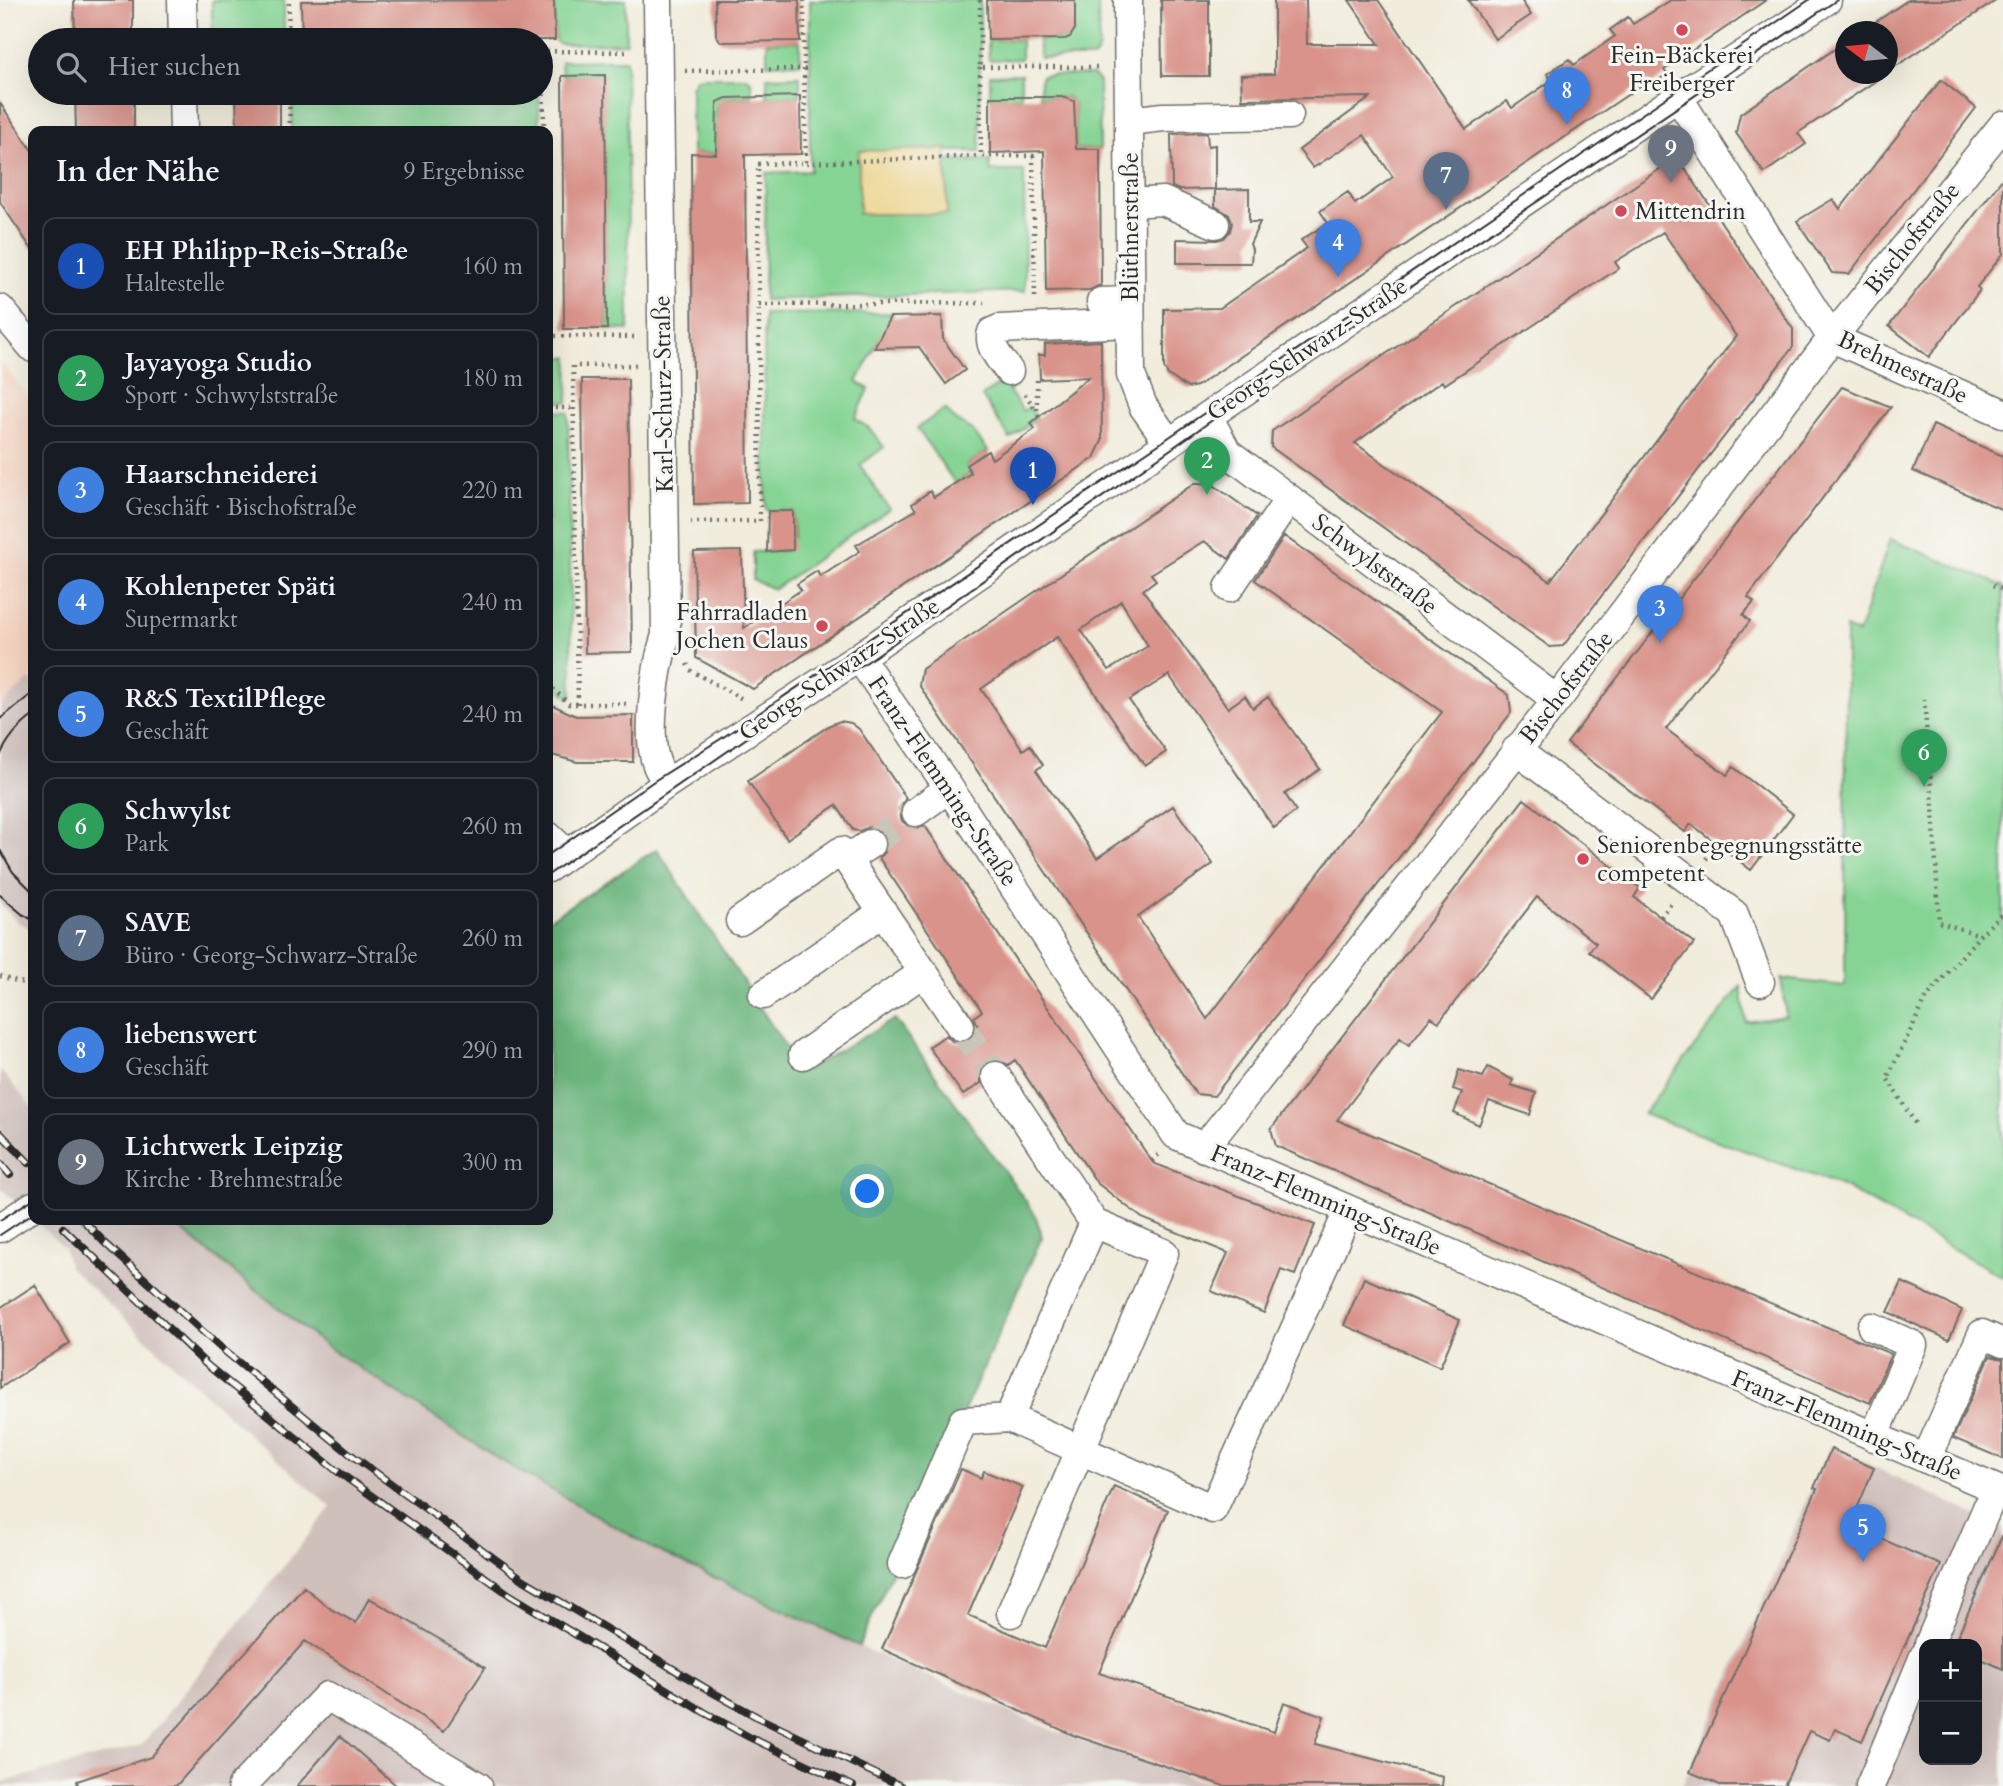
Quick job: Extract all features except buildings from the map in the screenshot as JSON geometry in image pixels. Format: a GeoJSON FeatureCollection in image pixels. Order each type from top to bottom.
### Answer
{"type":"FeatureCollection","features":[{"type":"Feature","properties":{"kind":"street"},"geometry":{"type":"LineString","coordinates":[[182,0],[183,28]]}},
{"type":"Feature","properties":{"kind":"street","name":"Karl-Schurz-Straße"},"geometry":{"type":"LineString","coordinates":[[658,0],[666,635],[661,649],[651,726],[656,763],[668,783]]}},
{"type":"Feature","properties":{"kind":"street","name":"Blüthnerstraße"},"geometry":{"type":"LineString","coordinates":[[1128,0],[1131,375],[1143,406],[1170,443]]}},
{"type":"Feature","properties":{"kind":"street","name":"Georg-Schwarz-Straße"},"geometry":{"type":"LineString","coordinates":[[554,853],[668,783],[859,657],[1812,4]]}},
{"type":"Feature","properties":{"kind":"street","name":"Brehmestraße"},"geometry":{"type":"LineString","coordinates":[[1678,97],[1832,338],[2003,413]]}},
{"type":"Feature","properties":{"kind":"street"},"geometry":{"type":"LineString","coordinates":[[183,105],[184,126]]}},
{"type":"Feature","properties":{"kind":"street"},"geometry":{"type":"LineString","coordinates":[[1129,121],[1163,117],[1289,115]]}},
{"type":"Feature","properties":{"kind":"street","name":"Bischofstraße"},"geometry":{"type":"LineString","coordinates":[[1204,1148],[1557,699],[1832,338],[2003,125]]}},
{"type":"Feature","properties":{"kind":"street"},"geometry":{"type":"LineString","coordinates":[[1130,203],[1163,201],[1215,224]]}},
{"type":"Feature","properties":{"kind":"street"},"geometry":{"type":"LineString","coordinates":[[1101,302],[1130,312]]}},
{"type":"Feature","properties":{"kind":"street"},"geometry":{"type":"LineString","coordinates":[[0,309],[28,342]]}},
{"type":"Feature","properties":{"kind":"street"},"geometry":{"type":"LineString","coordinates":[[1009,371],[991,343],[992,332],[1130,312]]}},
{"type":"Feature","properties":{"kind":"street","name":"Schwylststraße"},"geometry":{"type":"LineString","coordinates":[[1208,416],[1227,452],[1557,699]]}},
{"type":"Feature","properties":{"kind":"street"},"geometry":{"type":"LineString","coordinates":[[1228,588],[1289,499]]}},
{"type":"Feature","properties":{"kind":"street","name":"Franz-Flemming-Straße"},"geometry":{"type":"LineString","coordinates":[[859,657],[949,788],[1176,1135],[1999,1490]]}},
{"type":"Feature","properties":{"kind":"street"},"geometry":{"type":"LineString","coordinates":[[1516,750],[1734,915],[1760,982]]}},
{"type":"Feature","properties":{"kind":"street"},"geometry":{"type":"LineString","coordinates":[[916,812],[949,788]]}},
{"type":"Feature","properties":{"kind":"street"},"geometry":{"type":"LineString","coordinates":[[847,859],[870,844]]}},
{"type":"Feature","properties":{"kind":"street"},"geometry":{"type":"LineString","coordinates":[[740,921],[841,851],[960,1026]]}},
{"type":"Feature","properties":{"kind":"street"},"geometry":{"type":"LineString","coordinates":[[763,995],[883,912]]}},
{"type":"Feature","properties":{"kind":"street"},"geometry":{"type":"LineString","coordinates":[[803,1055],[924,972]]}},
{"type":"Feature","properties":{"kind":"street"},"geometry":{"type":"LineString","coordinates":[[996,1076],[1094,1223],[1164,1253],[1011,1614]]}},
{"type":"Feature","properties":{"kind":"street"},"geometry":{"type":"LineString","coordinates":[[902,1564],[963,1420],[1009,1418],[1213,1509],[1349,1210]]}},
{"type":"Feature","properties":{"kind":"street"},"geometry":{"type":"LineString","coordinates":[[1009,1418],[1094,1223]]}},
{"type":"Feature","properties":{"kind":"street"},"geometry":{"type":"LineString","coordinates":[[1872,1326],[1913,1345],[1874,1437]]}},
{"type":"Feature","properties":{"kind":"street"},"geometry":{"type":"LineString","coordinates":[[1926,1459],[1982,1334],[2003,1343]]}},
{"type":"Feature","properties":{"kind":"street"},"geometry":{"type":"LineString","coordinates":[[1931,1639],[1999,1490]]}},
{"type":"Feature","properties":{"kind":"street"},"geometry":{"type":"LineString","coordinates":[[1870,1786],[1919,1668]]}},
{"type":"Feature","properties":{"kind":"street"},"geometry":{"type":"LineString","coordinates":[[242,1786],[327,1696],[478,1786]]}},
{"type":"Feature","properties":{"kind":"path"},"geometry":{"type":"LineString","coordinates":[[288,28],[289,0]]}},
{"type":"Feature","properties":{"kind":"path"},"geometry":{"type":"LineString","coordinates":[[804,0],[806,163]]}},
{"type":"Feature","properties":{"kind":"path"},"geometry":{"type":"LineString","coordinates":[[979,0],[981,156]]}},
{"type":"Feature","properties":{"kind":"path"},"geometry":{"type":"LineString","coordinates":[[553,52],[659,62],[804,69]]}},
{"type":"Feature","properties":{"kind":"path"},"geometry":{"type":"LineString","coordinates":[[980,67],[1129,67]]}},
{"type":"Feature","properties":{"kind":"path"},"geometry":{"type":"LineString","coordinates":[[289,105],[290,126]]}},
{"type":"Feature","properties":{"kind":"path"},"geometry":{"type":"LineString","coordinates":[[543,105],[544,126]]}},
{"type":"Feature","properties":{"kind":"path"},"geometry":{"type":"LineString","coordinates":[[664,523],[760,521],[758,164],[1033,156],[1035,302],[1048,302]]}},
{"type":"Feature","properties":{"kind":"path"},"geometry":{"type":"LineString","coordinates":[[759,305],[993,303]]}},
{"type":"Feature","properties":{"kind":"path"},"geometry":{"type":"LineString","coordinates":[[553,336],[662,337]]}},
{"type":"Feature","properties":{"kind":"path"},"geometry":{"type":"LineString","coordinates":[[578,704],[573,366],[662,366]]}},
{"type":"Feature","properties":{"kind":"path"},"geometry":{"type":"LineString","coordinates":[[553,408],[574,408]]}},
{"type":"Feature","properties":{"kind":"path"},"geometry":{"type":"LineString","coordinates":[[1993,585],[2003,590]]}},
{"type":"Feature","properties":{"kind":"path"},"geometry":{"type":"LineString","coordinates":[[666,635],[690,670],[750,702],[765,719]]}},
{"type":"Feature","properties":{"kind":"path"},"geometry":{"type":"LineString","coordinates":[[553,689],[569,704],[632,704]]}},
{"type":"Feature","properties":{"kind":"path"},"geometry":{"type":"LineString","coordinates":[[1924,699],[1939,922],[1980,934]]}},
{"type":"Feature","properties":{"kind":"path"},"geometry":{"type":"LineString","coordinates":[[1915,1123],[1887,1079],[1927,997],[1980,934],[2003,913]]}},
{"type":"Feature","properties":{"kind":"path"},"geometry":{"type":"LineString","coordinates":[[0,976],[28,984]]}},
{"type":"Feature","properties":{"kind":"shaded area"},"geometry":{"type":"Polygon","coordinates":[[[0,362],[28,395],[28,681],[0,706],[0,362]]]}},
{"type":"Feature","properties":{"kind":"shaded area"},"geometry":{"type":"Polygon","coordinates":[[[28,681],[28,927],[19,923],[0,904],[0,706],[28,681]]]}},
{"type":"Feature","properties":{"kind":"shaded area"},"geometry":{"type":"Polygon","coordinates":[[[0,1070],[28,1102],[28,1214],[0,1187],[0,1070]]]}},
{"type":"Feature","properties":{"kind":"shaded area"},"geometry":{"type":"Polygon","coordinates":[[[39,1225],[175,1225],[323,1344],[500,1460],[654,1549],[859,1646],[1054,1731],[1217,1786],[0,1786],[0,1783],[142,1745],[331,1507],[249,1435],[69,1267],[64,1248],[39,1225]]]}},
{"type":"Feature","properties":{"kind":"shaded area"},"geometry":{"type":"Polygon","coordinates":[[[1830,1446],[2003,1528],[2003,1786],[1682,1786],[1830,1446]]]}},
{"type":"Feature","properties":{"kind":"green space"},"geometry":{"type":"Polygon","coordinates":[[[212,0],[284,0],[284,28],[212,28],[212,0]]]}},
{"type":"Feature","properties":{"kind":"green space"},"geometry":{"type":"Polygon","coordinates":[[[554,0],[626,0],[626,43],[560,44],[555,41],[554,0]]]}},
{"type":"Feature","properties":{"kind":"green space"},"geometry":{"type":"Polygon","coordinates":[[[810,0],[980,0],[980,151],[945,149],[859,214],[947,214],[946,161],[990,160],[990,171],[1024,171],[1025,291],[764,300],[766,173],[810,171],[810,0]]]}},
{"type":"Feature","properties":{"kind":"green space"},"geometry":{"type":"Polygon","coordinates":[[[1075,0],[1098,0],[1099,47],[1096,56],[1040,58],[1038,40],[1065,39],[1073,33],[1075,0]]]}},
{"type":"Feature","properties":{"kind":"green space"},"geometry":{"type":"Polygon","coordinates":[[[988,40],[1021,40],[1021,59],[989,60],[988,40]]]}},
{"type":"Feature","properties":{"kind":"green space"},"geometry":{"type":"Polygon","coordinates":[[[800,41],[800,63],[767,64],[767,42],[800,41]]]}},
{"type":"Feature","properties":{"kind":"green space"},"geometry":{"type":"Polygon","coordinates":[[[626,60],[629,330],[607,329],[604,75],[562,76],[561,61],[626,60]]]}},
{"type":"Feature","properties":{"kind":"green space"},"geometry":{"type":"Polygon","coordinates":[[[1021,74],[1021,97],[990,97],[990,75],[1021,74]]]}},
{"type":"Feature","properties":{"kind":"green space"},"geometry":{"type":"Polygon","coordinates":[[[1093,75],[1099,82],[1100,149],[1076,149],[1074,103],[1067,97],[1040,97],[1040,81],[1042,76],[1093,75]]]}},
{"type":"Feature","properties":{"kind":"green space"},"geometry":{"type":"Polygon","coordinates":[[[800,76],[800,96],[767,97],[767,77],[800,76]]]}},
{"type":"Feature","properties":{"kind":"green space"},"geometry":{"type":"Polygon","coordinates":[[[746,77],[751,81],[752,97],[727,98],[717,104],[716,154],[692,153],[691,88],[696,78],[746,77]]]}},
{"type":"Feature","properties":{"kind":"green space"},"geometry":{"type":"Polygon","coordinates":[[[292,105],[539,105],[539,126],[292,126],[292,105]]]}},
{"type":"Feature","properties":{"kind":"green space"},"geometry":{"type":"Polygon","coordinates":[[[892,313],[893,347],[879,339],[857,382],[869,389],[855,419],[869,428],[884,447],[860,465],[889,509],[774,589],[753,580],[753,552],[786,551],[794,534],[793,511],[768,511],[766,508],[764,314],[892,313]]]}},
{"type":"Feature","properties":{"kind":"green space"},"geometry":{"type":"Polygon","coordinates":[[[553,357],[569,357],[568,402],[553,402],[553,357]]]}},
{"type":"Feature","properties":{"kind":"green space"},"geometry":{"type":"Polygon","coordinates":[[[1010,377],[1016,386],[1009,391],[1023,411],[1029,407],[1037,418],[1010,439],[982,396],[1010,377]]]}},
{"type":"Feature","properties":{"kind":"green space"},"geometry":{"type":"Polygon","coordinates":[[[945,409],[956,421],[971,429],[988,451],[966,465],[971,473],[955,483],[917,428],[945,409]]]}},
{"type":"Feature","properties":{"kind":"green space"},"geometry":{"type":"Polygon","coordinates":[[[553,411],[568,412],[572,696],[567,696],[553,682],[553,411]]]}},
{"type":"Feature","properties":{"kind":"green space"},"geometry":{"type":"Polygon","coordinates":[[[1890,539],[2003,586],[2003,1277],[1842,1186],[1643,1114],[1741,986],[1746,1022],[1786,1016],[1781,979],[1845,986],[1846,628],[1858,634],[1890,539]]]}},
{"type":"Feature","properties":{"kind":"green space"},"geometry":{"type":"Polygon","coordinates":[[[657,849],[802,1072],[895,1019],[1035,1214],[1042,1237],[859,1646],[654,1549],[500,1460],[323,1344],[175,1225],[553,1225],[553,917],[657,849]]]}},
{"type":"Feature","properties":{"kind":"sand"},"geometry":{"type":"Polygon","coordinates":[[[946,149],[947,214],[859,214],[859,151],[946,149]]]}},
{"type":"Feature","properties":{"kind":"tunnel"},"geometry":{"type":"LineString","coordinates":[[870,844],[916,812]]}},
{"type":"Feature","properties":{"kind":"tunnel"},"geometry":{"type":"LineString","coordinates":[[960,1026],[996,1076]]}},
{"type":"Feature","properties":{"kind":"tram line"},"geometry":{"type":"LineString","coordinates":[[553,852],[654,781],[1162,442],[1809,0]]}},
{"type":"Feature","properties":{"kind":"tram line"},"geometry":{"type":"LineString","coordinates":[[553,872],[786,711],[864,664],[1211,421],[1837,0]]}},
{"type":"Feature","properties":{"kind":"tram line"},"geometry":{"type":"LineString","coordinates":[[0,719],[28,697]]}},
{"type":"Feature","properties":{"kind":"tram line"},"geometry":{"type":"LineString","coordinates":[[0,756],[6,744],[28,720]]}},
{"type":"Feature","properties":{"kind":"tram line"},"geometry":{"type":"LineString","coordinates":[[0,850],[13,872],[28,887]]}},
{"type":"Feature","properties":{"kind":"tram line"},"geometry":{"type":"LineString","coordinates":[[0,895],[28,917]]}},
{"type":"Feature","properties":{"kind":"tram line"},"geometry":{"type":"LineString","coordinates":[[0,1220],[28,1202]]}},
{"type":"Feature","properties":{"kind":"tram line"},"geometry":{"type":"LineString","coordinates":[[0,1235],[28,1216]]}},
{"type":"Feature","properties":{"kind":"railway"},"geometry":{"type":"LineString","coordinates":[[0,1133],[28,1162]]}},
{"type":"Feature","properties":{"kind":"railway"},"geometry":{"type":"LineString","coordinates":[[0,1163],[10,1175]]}},
{"type":"Feature","properties":{"kind":"railway"},"geometry":{"type":"LineString","coordinates":[[88,1225],[221,1348],[350,1454],[524,1580],[761,1719],[901,1786]]}},
{"type":"Feature","properties":{"kind":"railway"},"geometry":{"type":"LineString","coordinates":[[63,1228],[207,1365],[337,1471],[510,1595],[704,1712],[749,1737],[853,1786]]}},
{"type":"Feature","properties":{"kind":"place","name":"Fein-Bäckerei Freiberger"},"geometry":{"type":"Point","coordinates":[1682,30]}},
{"type":"Feature","properties":{"kind":"place","name":"liebenswert"},"geometry":{"type":"Point","coordinates":[1567,125]}},
{"type":"Feature","properties":{"kind":"place","name":"Lichtwerk Leipzig"},"geometry":{"type":"Point","coordinates":[1671,183]}},
{"type":"Feature","properties":{"kind":"place","name":"SAVE"},"geometry":{"type":"Point","coordinates":[1446,210]}},
{"type":"Feature","properties":{"kind":"place","name":"Mittendrin"},"geometry":{"type":"Point","coordinates":[1621,211]}},
{"type":"Feature","properties":{"kind":"place","name":"Kohlenpeter Späti"},"geometry":{"type":"Point","coordinates":[1338,277]}},
{"type":"Feature","properties":{"kind":"place","name":"Jayayoga Studio"},"geometry":{"type":"Point","coordinates":[1207,495]}},
{"type":"Feature","properties":{"kind":"place","name":"EH Philipp-Reis-Straße"},"geometry":{"type":"Point","coordinates":[1033,505]}},
{"type":"Feature","properties":{"kind":"place","name":"Fahrradladen Jochen Claus"},"geometry":{"type":"Point","coordinates":[822,626]}},
{"type":"Feature","properties":{"kind":"place","name":"Haarschneiderei"},"geometry":{"type":"Point","coordinates":[1660,643]}},
{"type":"Feature","properties":{"kind":"place","name":"Schwylst"},"geometry":{"type":"Point","coordinates":[1924,787]}},
{"type":"Feature","properties":{"kind":"place","name":"Seniorenbegegnungsstätte competent"},"geometry":{"type":"Point","coordinates":[1583,859]}},
{"type":"Feature","properties":{"kind":"place","name":"R&S TextilPflege"},"geometry":{"type":"Point","coordinates":[1863,1562]}}]}
